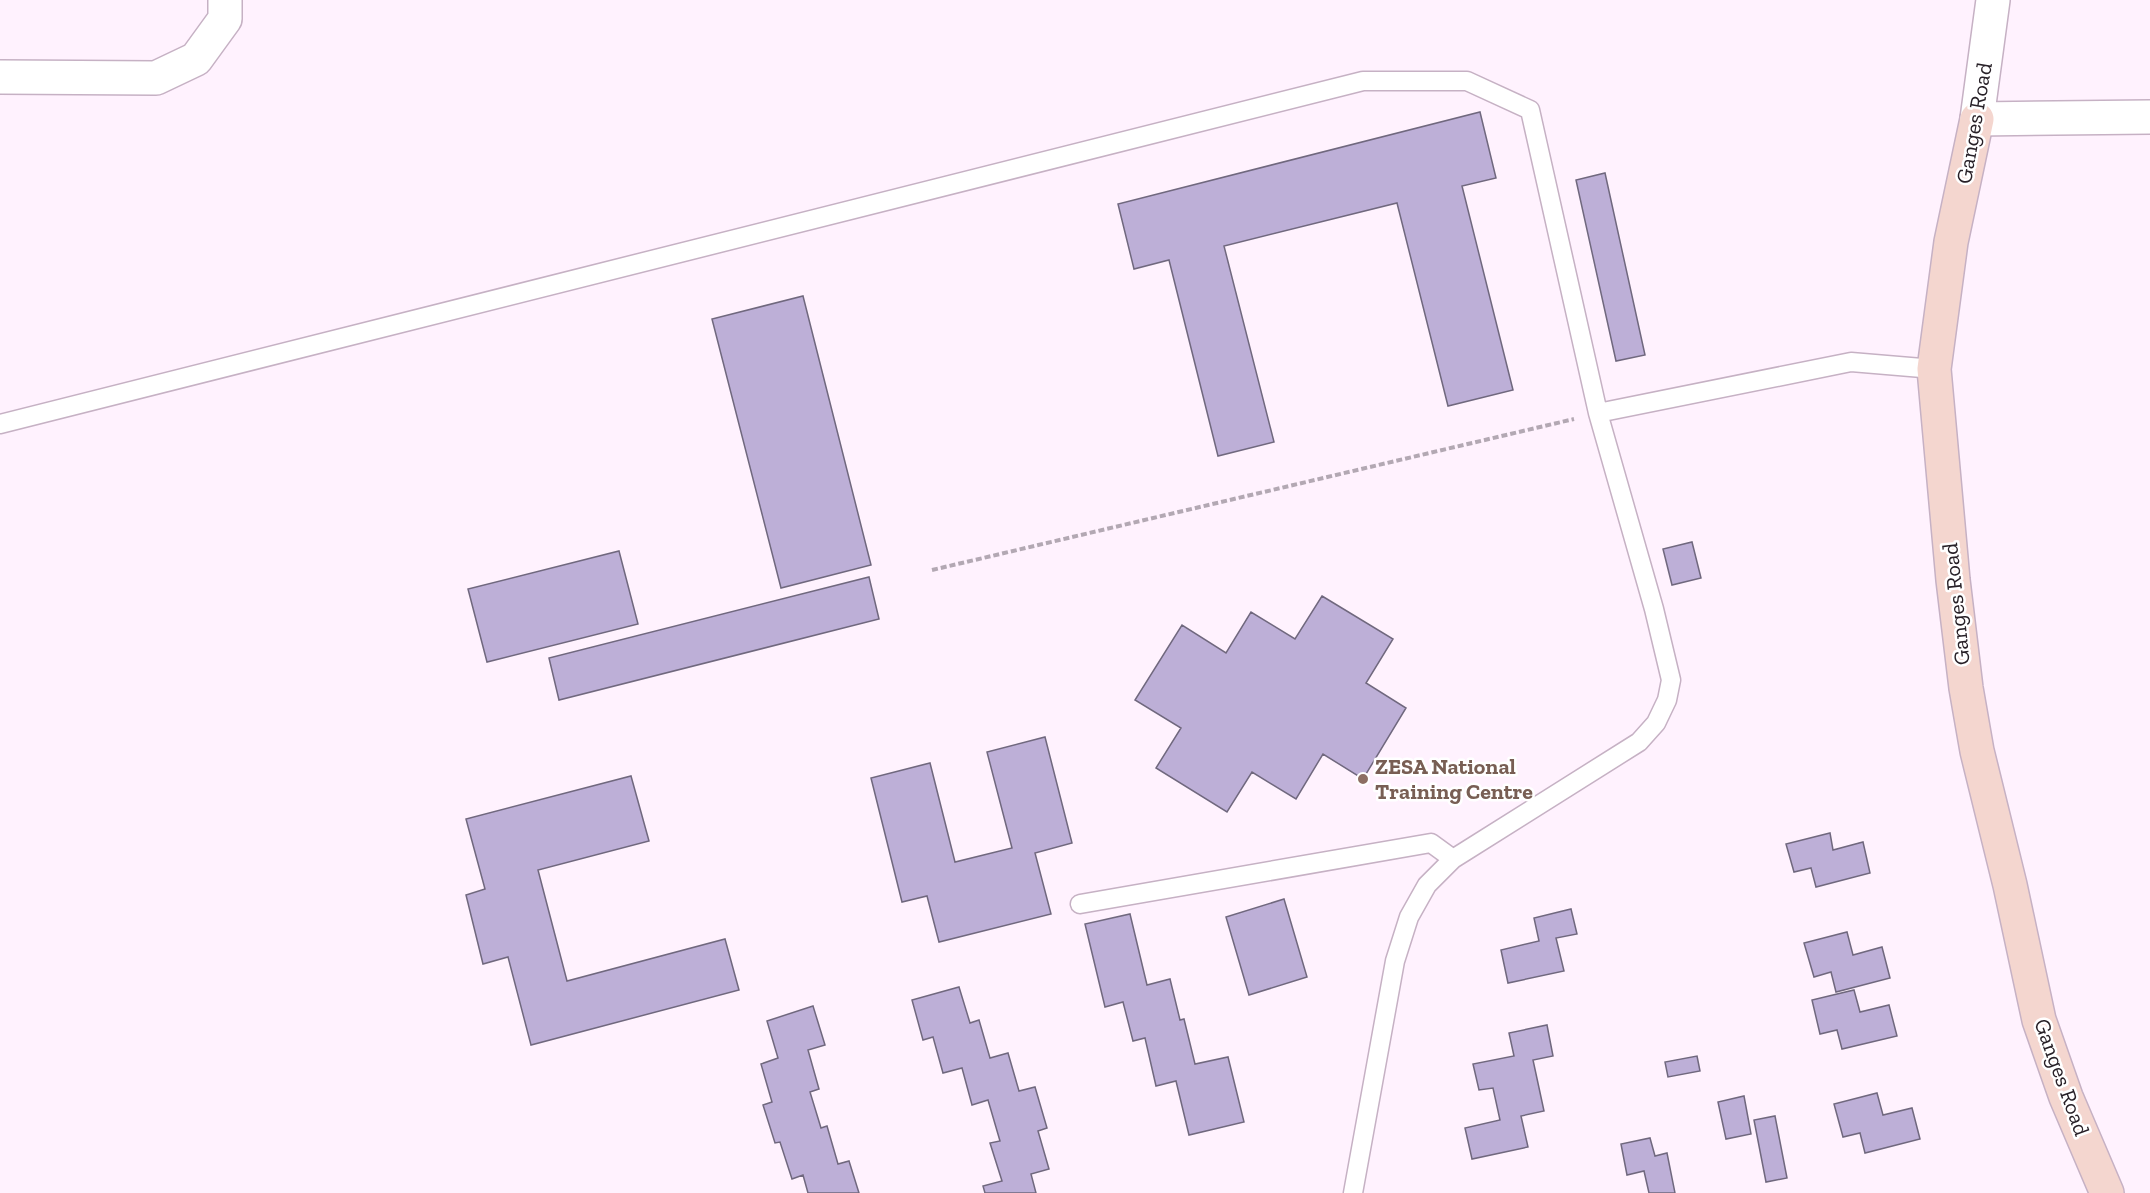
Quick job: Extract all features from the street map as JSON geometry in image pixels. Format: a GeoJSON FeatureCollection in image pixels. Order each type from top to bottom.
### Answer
{"type":"FeatureCollection","features":[{"type":"Feature","properties":{"kind":"street"},"geometry":{"type":"LineString","coordinates":[[0,77],[156,78],[196,59],[225,20],[225,0]]}},
{"type":"Feature","properties":{"kind":"street","name":"Ganges Road"},"geometry":{"type":"LineString","coordinates":[[1993,0],[1977,119],[1951,242],[1934,369],[1953,580],[1966,688],[1977,752],[2010,885],[2039,1020],[2066,1097],[2107,1193]]}},
{"type":"Feature","properties":{"kind":"street"},"geometry":{"type":"LineString","coordinates":[[1977,119],[2150,117]]}},
{"type":"Feature","properties":{"kind":"lane"},"geometry":{"type":"LineString","coordinates":[[0,424],[1363,81],[1467,81],[1530,110],[1598,413],[1654,609],[1671,680],[1667,700],[1656,723],[1639,742],[1453,859],[1422,893],[1408,917],[1395,961],[1353,1193]]}},
{"type":"Feature","properties":{"kind":"lane"},"geometry":{"type":"LineString","coordinates":[[1598,413],[1851,362],[1934,369]]}},
{"type":"Feature","properties":{"kind":"lane"},"geometry":{"type":"LineString","coordinates":[[1080,904],[1431,843],[1453,859]]}},
{"type":"Feature","properties":{"kind":"path"},"geometry":{"type":"LineString","coordinates":[[932,570],[1598,413]]}},
{"type":"Feature","properties":{"kind":"building"},"geometry":{"type":"Polygon","coordinates":[[[1480,112],[1496,178],[1462,186],[1513,390],[1448,406],[1397,203],[1224,246],[1274,442],[1218,456],[1169,260],[1134,269],[1118,204],[1480,112]]]}},
{"type":"Feature","properties":{"kind":"building"},"geometry":{"type":"Polygon","coordinates":[[[1605,173],[1645,355],[1616,361],[1576,180],[1605,173]]]}},
{"type":"Feature","properties":{"kind":"building"},"geometry":{"type":"Polygon","coordinates":[[[803,296],[871,565],[781,588],[712,319],[803,296]]]}},
{"type":"Feature","properties":{"kind":"building"},"geometry":{"type":"Polygon","coordinates":[[[1692,542],[1701,578],[1672,585],[1663,549],[1692,542]]]}},
{"type":"Feature","properties":{"kind":"building"},"geometry":{"type":"Polygon","coordinates":[[[619,551],[638,624],[487,662],[468,589],[619,551]]]}},
{"type":"Feature","properties":{"kind":"building"},"geometry":{"type":"Polygon","coordinates":[[[869,577],[879,619],[559,700],[549,658],[869,577]]]}},
{"type":"Feature","properties":{"kind":"building"},"geometry":{"type":"Polygon","coordinates":[[[1322,596],[1393,639],[1366,683],[1406,708],[1363,779],[1323,754],[1296,799],[1252,772],[1227,812],[1156,768],[1181,728],[1135,700],[1182,625],[1226,653],[1251,612],[1295,639],[1322,596]]]}},
{"type":"Feature","properties":{"kind":"building"},"geometry":{"type":"Polygon","coordinates":[[[1045,737],[1072,843],[1035,853],[1051,914],[939,942],[927,896],[902,902],[871,778],[930,763],[955,862],[1012,848],[987,752],[1045,737]]]}},
{"type":"Feature","properties":{"kind":"building"},"geometry":{"type":"Polygon","coordinates":[[[631,776],[649,841],[538,870],[567,981],[725,939],[739,990],[531,1045],[508,957],[483,964],[466,895],[485,889],[466,819],[631,776]]]}},
{"type":"Feature","properties":{"kind":"building"},"geometry":{"type":"Polygon","coordinates":[[[1830,833],[1833,850],[1863,842],[1870,873],[1816,887],[1811,868],[1794,872],[1786,844],[1830,833]]]}},
{"type":"Feature","properties":{"kind":"building"},"geometry":{"type":"Polygon","coordinates":[[[1284,899],[1307,977],[1249,995],[1226,917],[1284,899]]]}},
{"type":"Feature","properties":{"kind":"building"},"geometry":{"type":"Polygon","coordinates":[[[1571,909],[1577,934],[1556,938],[1564,971],[1508,983],[1501,950],[1539,941],[1534,918],[1571,909]]]}},
{"type":"Feature","properties":{"kind":"building"},"geometry":{"type":"Polygon","coordinates":[[[1130,914],[1147,985],[1170,979],[1180,1020],[1184,1019],[1195,1064],[1228,1057],[1244,1122],[1189,1135],[1176,1081],[1156,1086],[1145,1038],[1133,1041],[1123,1002],[1105,1007],[1085,924],[1130,914]]]}},
{"type":"Feature","properties":{"kind":"building"},"geometry":{"type":"Polygon","coordinates":[[[1847,932],[1853,955],[1882,947],[1890,978],[1836,992],[1831,972],[1814,977],[1804,943],[1847,932]]]}},
{"type":"Feature","properties":{"kind":"building"},"geometry":{"type":"Polygon","coordinates":[[[959,987],[970,1023],[979,1020],[990,1058],[1008,1053],[1019,1091],[1035,1087],[1047,1128],[1038,1131],[1049,1169],[1031,1174],[1036,1193],[985,1193],[983,1186],[1002,1181],[990,1143],[1000,1141],[988,1100],[972,1105],[962,1068],[943,1073],[933,1037],[923,1040],[912,1000],[959,987]]]}},
{"type":"Feature","properties":{"kind":"building"},"geometry":{"type":"Polygon","coordinates":[[[1854,990],[1860,1012],[1889,1005],[1897,1036],[1842,1049],[1837,1030],[1820,1034],[1812,1000],[1854,990]]]}},
{"type":"Feature","properties":{"kind":"building"},"geometry":{"type":"Polygon","coordinates":[[[813,1006],[825,1045],[808,1050],[819,1089],[810,1092],[821,1128],[827,1126],[838,1164],[849,1161],[859,1193],[808,1193],[803,1175],[792,1179],[780,1142],[775,1143],[763,1105],[772,1102],[761,1064],[778,1058],[767,1021],[813,1006]]]}},
{"type":"Feature","properties":{"kind":"building"},"geometry":{"type":"Polygon","coordinates":[[[1547,1025],[1553,1056],[1533,1060],[1544,1111],[1521,1116],[1528,1147],[1472,1159],[1465,1128],[1500,1120],[1493,1088],[1479,1090],[1473,1064],[1514,1056],[1509,1033],[1547,1025]]]}},
{"type":"Feature","properties":{"kind":"building"},"geometry":{"type":"Polygon","coordinates":[[[1697,1056],[1700,1071],[1668,1077],[1665,1062],[1697,1056]]]}},
{"type":"Feature","properties":{"kind":"building"},"geometry":{"type":"Polygon","coordinates":[[[1877,1093],[1883,1115],[1912,1108],[1920,1139],[1865,1153],[1860,1133],[1843,1137],[1834,1104],[1877,1093]]]}},
{"type":"Feature","properties":{"kind":"building"},"geometry":{"type":"Polygon","coordinates":[[[1744,1096],[1751,1134],[1726,1139],[1718,1102],[1744,1096]]]}},
{"type":"Feature","properties":{"kind":"building"},"geometry":{"type":"Polygon","coordinates":[[[1775,1116],[1787,1178],[1766,1182],[1754,1120],[1775,1116]]]}},
{"type":"Feature","properties":{"kind":"building"},"geometry":{"type":"Polygon","coordinates":[[[1650,1138],[1655,1156],[1667,1153],[1675,1193],[1649,1193],[1644,1171],[1627,1175],[1621,1144],[1650,1138]]]}},
{"type":"Feature","properties":{"kind":"place","name":"ZESA National Training Centre"},"geometry":{"type":"Point","coordinates":[1363,779]}}]}
